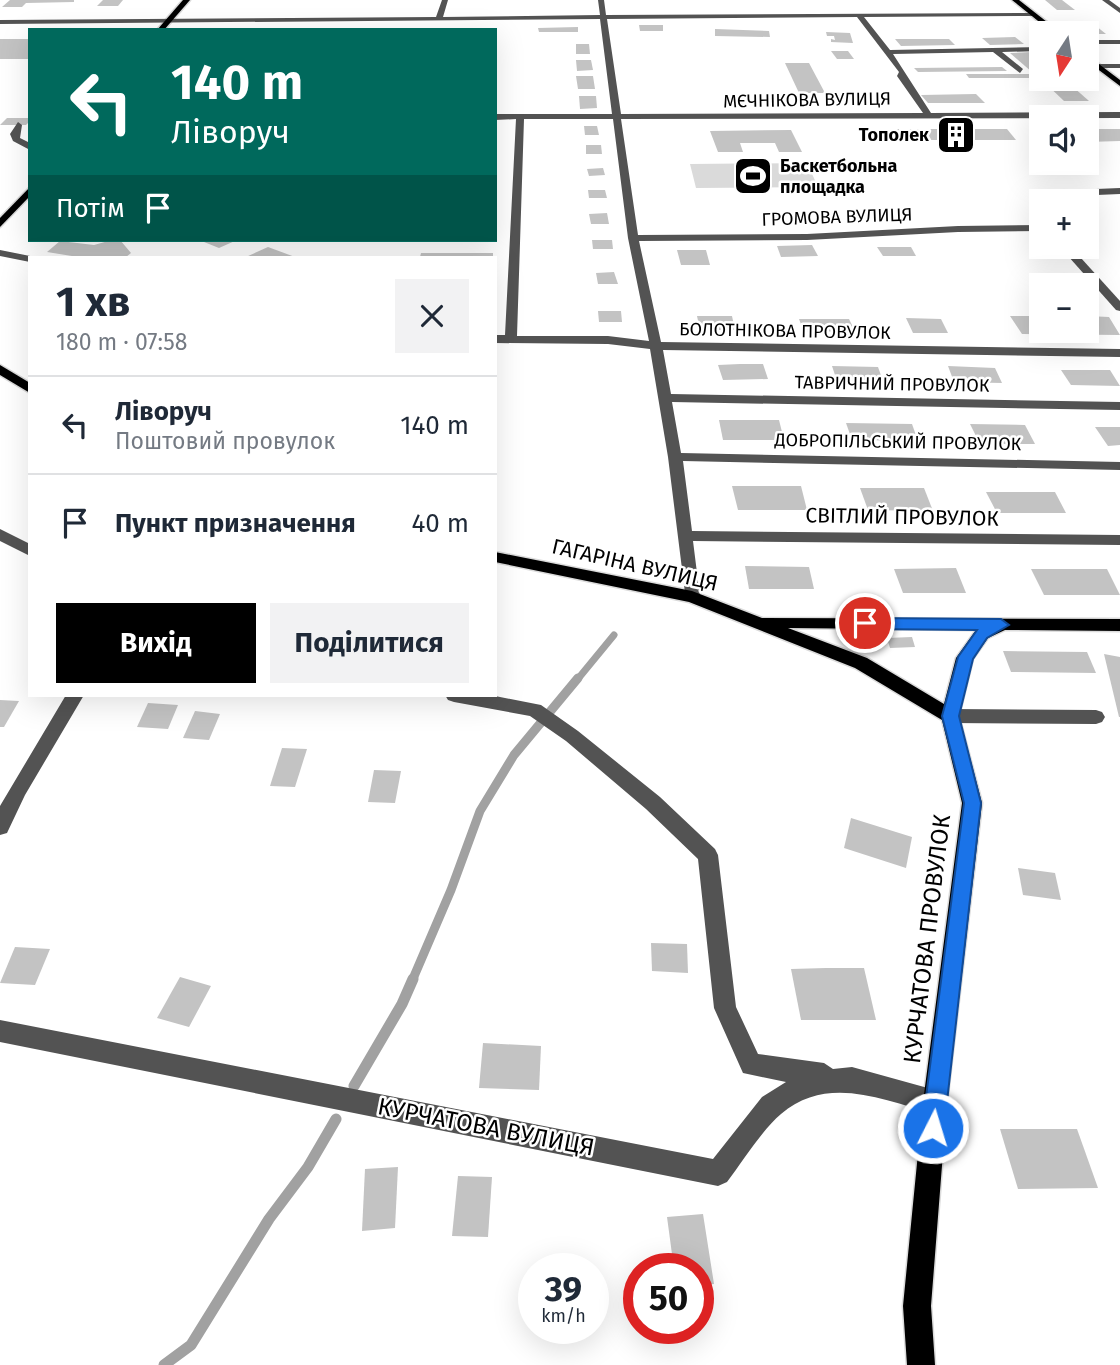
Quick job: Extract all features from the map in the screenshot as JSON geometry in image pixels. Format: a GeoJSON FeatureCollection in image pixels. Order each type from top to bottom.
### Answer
{"type":"FeatureCollection","features":[{"type":"Feature","properties":{"kind":"main road"},"geometry":{"type":"LineString","coordinates":[[162,28],[187,0]]}},
{"type":"Feature","properties":{"kind":"main road"},"geometry":{"type":"LineString","coordinates":[[1015,0],[1041,21]]}},
{"type":"Feature","properties":{"kind":"main road"},"geometry":{"type":"LineString","coordinates":[[1099,67],[1120,84]]}},
{"type":"Feature","properties":{"kind":"main road"},"geometry":{"type":"LineString","coordinates":[[0,223],[28,192]]}},
{"type":"Feature","properties":{"kind":"main road"},"geometry":{"type":"LineString","coordinates":[[0,369],[28,388]]}},
{"type":"Feature","properties":{"kind":"main road","name":"ГАГАРІНА ВУЛИЦЯ"},"geometry":{"type":"LineString","coordinates":[[497,557],[692,597],[861,663],[950,716]]}},
{"type":"Feature","properties":{"kind":"main road"},"geometry":{"type":"LineString","coordinates":[[756,622],[1120,625]]}},
{"type":"Feature","properties":{"kind":"main road","name":"КУРЧАТОВА ПРОВУЛОК"},"geometry":{"type":"LineString","coordinates":[[921,1365],[917,1306],[935,1102],[972,803],[950,716],[965,657],[982,634],[1001,625]]}},
{"type":"Feature","properties":{"kind":"street"},"geometry":{"type":"LineString","coordinates":[[438,20],[445,0]]}},
{"type":"Feature","properties":{"kind":"street","name":"БОЛОТНІКОВА ПРОВУЛОК"},"geometry":{"type":"LineString","coordinates":[[601,0],[633,238],[656,346],[1120,353]]}},
{"type":"Feature","properties":{"kind":"street"},"geometry":{"type":"LineString","coordinates":[[1105,0],[1120,11]]}},
{"type":"Feature","properties":{"kind":"street"},"geometry":{"type":"LineString","coordinates":[[0,22],[438,20],[742,11],[858,14],[878,10],[1032,14]]}},
{"type":"Feature","properties":{"kind":"street"},"geometry":{"type":"LineString","coordinates":[[858,14],[887,52],[928,115]]}},
{"type":"Feature","properties":{"kind":"street"},"geometry":{"type":"LineString","coordinates":[[328,28],[331,21]]}},
{"type":"Feature","properties":{"kind":"street"},"geometry":{"type":"LineString","coordinates":[[1099,42],[1120,42]]}},
{"type":"Feature","properties":{"kind":"street"},"geometry":{"type":"LineString","coordinates":[[887,52],[1029,49]]}},
{"type":"Feature","properties":{"kind":"street"},"geometry":{"type":"LineString","coordinates":[[995,50],[1020,71]]}},
{"type":"Feature","properties":{"kind":"street"},"geometry":{"type":"LineString","coordinates":[[1099,66],[1120,65]]}},
{"type":"Feature","properties":{"kind":"street","name":"МЄЧНІКОВА ВУЛИЦЯ"},"geometry":{"type":"LineString","coordinates":[[497,117],[1120,115]]}},
{"type":"Feature","properties":{"kind":"street"},"geometry":{"type":"LineString","coordinates":[[512,340],[520,117]]}},
{"type":"Feature","properties":{"kind":"street"},"geometry":{"type":"LineString","coordinates":[[18,125],[14,134],[16,139],[28,146]]}},
{"type":"Feature","properties":{"kind":"street"},"geometry":{"type":"LineString","coordinates":[[1099,192],[1120,191]]}},
{"type":"Feature","properties":{"kind":"street","name":"ГРОМОВА ВУЛИЦЯ"},"geometry":{"type":"LineString","coordinates":[[633,238],[807,237],[1029,228]]}},
{"type":"Feature","properties":{"kind":"street"},"geometry":{"type":"LineString","coordinates":[[0,253],[28,259]]}},
{"type":"Feature","properties":{"kind":"street"},"geometry":{"type":"LineString","coordinates":[[1076,259],[1120,308]]}},
{"type":"Feature","properties":{"kind":"street"},"geometry":{"type":"LineString","coordinates":[[497,340],[608,340],[656,346],[675,457],[692,597]]}},
{"type":"Feature","properties":{"kind":"street","name":"ТАВРИЧНИЙ ПРОВУЛОК"},"geometry":{"type":"LineString","coordinates":[[664,398],[1120,406]]}},
{"type":"Feature","properties":{"kind":"street","name":"ДОБРОПІЛЬСЬКИЙ ПРОВУЛОК"},"geometry":{"type":"LineString","coordinates":[[675,457],[1120,466]]}},
{"type":"Feature","properties":{"kind":"street"},"geometry":{"type":"LineString","coordinates":[[0,534],[28,550]]}},
{"type":"Feature","properties":{"kind":"street","name":"СВІТЛИЙ ПРОВУЛОК"},"geometry":{"type":"LineString","coordinates":[[684,536],[1120,540]]}},
{"type":"Feature","properties":{"kind":"street"},"geometry":{"type":"LineString","coordinates":[[0,827],[17,791],[74,697]]}},
{"type":"Feature","properties":{"kind":"street"},"geometry":{"type":"LineString","coordinates":[[465,697],[536,710],[653,803],[709,855],[726,1008],[751,1065],[852,1079]]}},
{"type":"Feature","properties":{"kind":"street"},"geometry":{"type":"LineString","coordinates":[[950,716],[1096,717]]}},
{"type":"Feature","properties":{"kind":"street","name":"КУРЧАТОВА ВУЛИЦЯ"},"geometry":{"type":"LineString","coordinates":[[0,1031],[718,1173],[771,1106],[804,1084],[852,1079],[935,1102]]}},
{"type":"Feature","properties":{"kind":"shaded area","name":"Баскетбольна площадка"},"geometry":{"type":"Polygon","coordinates":[[[807,163],[818,187],[696,188],[690,164],[807,163]]]}},
{"type":"Feature","properties":{"kind":"building"},"geometry":{"type":"Polygon","coordinates":[[[10,0],[74,2],[26,3],[22,7],[2,7],[10,0]]]}},
{"type":"Feature","properties":{"kind":"building"},"geometry":{"type":"Polygon","coordinates":[[[103,0],[123,0],[118,6],[97,6],[103,0]]]}},
{"type":"Feature","properties":{"kind":"building"},"geometry":{"type":"Polygon","coordinates":[[[1045,0],[1062,0],[1075,10],[1057,10],[1045,0]]]}},
{"type":"Feature","properties":{"kind":"building"},"geometry":{"type":"Polygon","coordinates":[[[639,25],[663,25],[663,31],[640,31],[639,25]]]}},
{"type":"Feature","properties":{"kind":"building"},"geometry":{"type":"Polygon","coordinates":[[[578,27],[578,32],[539,32],[538,28],[578,27]]]}},
{"type":"Feature","properties":{"kind":"building"},"geometry":{"type":"Polygon","coordinates":[[[715,29],[769,31],[770,37],[715,36],[715,29]]]}},
{"type":"Feature","properties":{"kind":"building"},"geometry":{"type":"Polygon","coordinates":[[[826,32],[850,33],[853,43],[831,42],[831,39],[835,40],[834,36],[827,36],[826,32]]]}},
{"type":"Feature","properties":{"kind":"building"},"geometry":{"type":"Polygon","coordinates":[[[1015,37],[1024,44],[990,45],[982,38],[1015,37]]]}},
{"type":"Feature","properties":{"kind":"building"},"geometry":{"type":"Polygon","coordinates":[[[0,39],[28,39],[28,59],[0,59],[0,39]]]}},
{"type":"Feature","properties":{"kind":"building"},"geometry":{"type":"Polygon","coordinates":[[[895,39],[949,39],[955,45],[901,46],[895,39]]]}},
{"type":"Feature","properties":{"kind":"building"},"geometry":{"type":"Polygon","coordinates":[[[576,44],[589,44],[590,54],[576,54],[576,44]]]}},
{"type":"Feature","properties":{"kind":"building"},"geometry":{"type":"Polygon","coordinates":[[[831,51],[848,51],[854,59],[837,59],[831,51]]]}},
{"type":"Feature","properties":{"kind":"building"},"geometry":{"type":"Polygon","coordinates":[[[1029,52],[1029,69],[1010,53],[1029,52]]]}},
{"type":"Feature","properties":{"kind":"building"},"geometry":{"type":"Polygon","coordinates":[[[576,60],[591,60],[593,70],[577,71],[576,60]]]}},
{"type":"Feature","properties":{"kind":"building"},"geometry":{"type":"Polygon","coordinates":[[[785,63],[809,63],[825,93],[799,93],[785,63]]]}},
{"type":"Feature","properties":{"kind":"building"},"geometry":{"type":"Polygon","coordinates":[[[1002,67],[1007,71],[918,72],[914,68],[1002,67]]]}},
{"type":"Feature","properties":{"kind":"building"},"geometry":{"type":"Polygon","coordinates":[[[966,74],[1029,74],[1029,78],[969,78],[966,74]]]}},
{"type":"Feature","properties":{"kind":"building"},"geometry":{"type":"Polygon","coordinates":[[[576,76],[593,76],[595,89],[578,89],[576,76]]]}},
{"type":"Feature","properties":{"kind":"building"},"geometry":{"type":"Polygon","coordinates":[[[1054,91],[1078,91],[1089,101],[1064,101],[1054,91]]]}},
{"type":"Feature","properties":{"kind":"building"},"geometry":{"type":"Polygon","coordinates":[[[859,93],[877,93],[885,102],[866,103],[859,93]]]}},
{"type":"Feature","properties":{"kind":"building"},"geometry":{"type":"Polygon","coordinates":[[[976,94],[985,103],[928,103],[921,95],[976,94]]]}},
{"type":"Feature","properties":{"kind":"building"},"geometry":{"type":"Polygon","coordinates":[[[579,96],[596,96],[597,108],[580,109],[579,96]]]}},
{"type":"Feature","properties":{"kind":"building"},"geometry":{"type":"Polygon","coordinates":[[[7,118],[28,118],[26,125],[0,125],[7,118]]]}},
{"type":"Feature","properties":{"kind":"building"},"geometry":{"type":"Polygon","coordinates":[[[584,126],[597,126],[599,135],[585,135],[584,126]]]}},
{"type":"Feature","properties":{"kind":"building","name":"Тополек"},"geometry":{"type":"Polygon","coordinates":[[[897,129],[1007,129],[1016,140],[905,140],[897,129]]]}},
{"type":"Feature","properties":{"kind":"building"},"geometry":{"type":"Polygon","coordinates":[[[1099,129],[1120,129],[1120,141],[1099,142],[1099,129]]]}},
{"type":"Feature","properties":{"kind":"building"},"geometry":{"type":"Polygon","coordinates":[[[791,130],[802,152],[779,152],[775,143],[740,143],[743,152],[718,152],[710,131],[791,130]]]}},
{"type":"Feature","properties":{"kind":"building"},"geometry":{"type":"Polygon","coordinates":[[[586,145],[601,145],[602,154],[586,154],[586,145]]]}},
{"type":"Feature","properties":{"kind":"building"},"geometry":{"type":"Polygon","coordinates":[[[603,168],[605,175],[589,176],[587,169],[603,168]]]}},
{"type":"Feature","properties":{"kind":"building"},"geometry":{"type":"Polygon","coordinates":[[[588,190],[605,190],[607,198],[589,198],[588,190]]]}},
{"type":"Feature","properties":{"kind":"building"},"geometry":{"type":"Polygon","coordinates":[[[607,213],[609,224],[591,224],[589,214],[607,213]]]}},
{"type":"Feature","properties":{"kind":"building"},"geometry":{"type":"Polygon","coordinates":[[[592,240],[612,240],[613,249],[593,249],[592,240]]]}},
{"type":"Feature","properties":{"kind":"building"},"geometry":{"type":"Polygon","coordinates":[[[59,242],[94,245],[122,242],[131,253],[127,256],[72,256],[47,252],[59,242]]]}},
{"type":"Feature","properties":{"kind":"building"},"geometry":{"type":"Polygon","coordinates":[[[204,242],[232,242],[219,248],[204,242]]]}},
{"type":"Feature","properties":{"kind":"building"},"geometry":{"type":"Polygon","coordinates":[[[812,245],[818,256],[781,257],[777,246],[812,245]]]}},
{"type":"Feature","properties":{"kind":"building"},"geometry":{"type":"Polygon","coordinates":[[[268,247],[292,256],[248,256],[268,247]]]}},
{"type":"Feature","properties":{"kind":"building"},"geometry":{"type":"Polygon","coordinates":[[[877,247],[911,247],[916,256],[883,256],[877,247]]]}},
{"type":"Feature","properties":{"kind":"building"},"geometry":{"type":"Polygon","coordinates":[[[677,250],[706,250],[710,265],[681,265],[677,250]]]}},
{"type":"Feature","properties":{"kind":"building"},"geometry":{"type":"Polygon","coordinates":[[[421,253],[493,253],[493,256],[420,256],[421,253]]]}},
{"type":"Feature","properties":{"kind":"building"},"geometry":{"type":"Polygon","coordinates":[[[614,272],[618,284],[598,284],[596,273],[614,272]]]}},
{"type":"Feature","properties":{"kind":"building"},"geometry":{"type":"Polygon","coordinates":[[[598,311],[621,311],[622,322],[599,322],[598,311]]]}},
{"type":"Feature","properties":{"kind":"building"},"geometry":{"type":"Polygon","coordinates":[[[697,316],[732,316],[735,330],[700,330],[697,316]]]}},
{"type":"Feature","properties":{"kind":"building"},"geometry":{"type":"Polygon","coordinates":[[[1010,316],[1029,316],[1029,334],[1022,334],[1010,316]]]}},
{"type":"Feature","properties":{"kind":"building"},"geometry":{"type":"Polygon","coordinates":[[[1099,317],[1109,317],[1120,335],[1099,335],[1099,317]]]}},
{"type":"Feature","properties":{"kind":"building"},"geometry":{"type":"Polygon","coordinates":[[[906,318],[941,319],[948,333],[913,333],[906,318]]]}},
{"type":"Feature","properties":{"kind":"building"},"geometry":{"type":"Polygon","coordinates":[[[799,319],[849,319],[855,331],[804,332],[799,319]]]}},
{"type":"Feature","properties":{"kind":"building"},"geometry":{"type":"Polygon","coordinates":[[[763,364],[768,379],[723,380],[718,365],[763,364]]]}},
{"type":"Feature","properties":{"kind":"building"},"geometry":{"type":"Polygon","coordinates":[[[832,366],[878,367],[883,381],[837,381],[832,366]]]}},
{"type":"Feature","properties":{"kind":"building"},"geometry":{"type":"Polygon","coordinates":[[[948,366],[995,368],[1002,383],[954,382],[948,366]]]}},
{"type":"Feature","properties":{"kind":"building"},"geometry":{"type":"Polygon","coordinates":[[[1061,370],[1110,370],[1120,386],[1071,385],[1061,370]]]}},
{"type":"Feature","properties":{"kind":"building"},"geometry":{"type":"Polygon","coordinates":[[[719,420],[779,420],[784,440],[723,440],[719,420]]]}},
{"type":"Feature","properties":{"kind":"building"},"geometry":{"type":"Polygon","coordinates":[[[846,423],[912,424],[918,441],[852,440],[846,423]]]}},
{"type":"Feature","properties":{"kind":"building"},"geometry":{"type":"Polygon","coordinates":[[[970,424],[1025,425],[1035,444],[980,444],[970,424]]]}},
{"type":"Feature","properties":{"kind":"building"},"geometry":{"type":"Polygon","coordinates":[[[1095,427],[1120,427],[1120,445],[1108,446],[1095,427]]]}},
{"type":"Feature","properties":{"kind":"building"},"geometry":{"type":"Polygon","coordinates":[[[732,486],[801,486],[807,510],[738,510],[732,486]]]}},
{"type":"Feature","properties":{"kind":"building"},"geometry":{"type":"Polygon","coordinates":[[[860,488],[924,488],[933,511],[868,510],[860,488]]]}},
{"type":"Feature","properties":{"kind":"building"},"geometry":{"type":"Polygon","coordinates":[[[986,492],[1055,492],[1066,513],[997,513],[986,492]]]}},
{"type":"Feature","properties":{"kind":"building"},"geometry":{"type":"Polygon","coordinates":[[[745,566],[809,567],[814,589],[749,589],[745,566]]]}},
{"type":"Feature","properties":{"kind":"building"},"geometry":{"type":"Polygon","coordinates":[[[956,568],[966,593],[903,593],[894,569],[956,568]]]}},
{"type":"Feature","properties":{"kind":"building"},"geometry":{"type":"Polygon","coordinates":[[[1031,569],[1107,569],[1120,595],[1044,595],[1031,569]]]}},
{"type":"Feature","properties":{"kind":"building"},"geometry":{"type":"Polygon","coordinates":[[[912,637],[915,647],[890,648],[887,638],[912,637]]]}},
{"type":"Feature","properties":{"kind":"building"},"geometry":{"type":"Polygon","coordinates":[[[1003,651],[1087,652],[1096,673],[1011,672],[1003,651]]]}},
{"type":"Feature","properties":{"kind":"building"},"geometry":{"type":"Polygon","coordinates":[[[1104,654],[1120,657],[1120,717],[1119,717],[1104,654]]]}},
{"type":"Feature","properties":{"kind":"building"},"geometry":{"type":"Polygon","coordinates":[[[0,700],[19,701],[4,727],[0,727],[0,700]]]}},
{"type":"Feature","properties":{"kind":"building"},"geometry":{"type":"Polygon","coordinates":[[[148,703],[178,705],[168,729],[137,727],[148,703]]]}},
{"type":"Feature","properties":{"kind":"building"},"geometry":{"type":"Polygon","coordinates":[[[195,711],[220,714],[209,740],[183,738],[195,711]]]}},
{"type":"Feature","properties":{"kind":"building"},"geometry":{"type":"Polygon","coordinates":[[[282,748],[307,749],[295,787],[270,786],[282,748]]]}},
{"type":"Feature","properties":{"kind":"building"},"geometry":{"type":"Polygon","coordinates":[[[374,770],[401,771],[395,803],[368,802],[374,770]]]}},
{"type":"Feature","properties":{"kind":"building"},"geometry":{"type":"Polygon","coordinates":[[[851,818],[912,837],[906,868],[844,848],[851,818]]]}},
{"type":"Feature","properties":{"kind":"building"},"geometry":{"type":"Polygon","coordinates":[[[1018,868],[1055,873],[1061,900],[1023,895],[1018,868]]]}},
{"type":"Feature","properties":{"kind":"building"},"geometry":{"type":"Polygon","coordinates":[[[651,943],[687,944],[688,973],[652,971],[651,943]]]}},
{"type":"Feature","properties":{"kind":"building"},"geometry":{"type":"Polygon","coordinates":[[[15,947],[50,949],[35,985],[0,983],[15,947]]]}},
{"type":"Feature","properties":{"kind":"building"},"geometry":{"type":"Polygon","coordinates":[[[864,968],[876,1020],[801,1020],[791,969],[864,968]]]}},
{"type":"Feature","properties":{"kind":"building"},"geometry":{"type":"Polygon","coordinates":[[[180,977],[211,986],[189,1027],[157,1018],[180,977]]]}},
{"type":"Feature","properties":{"kind":"building"},"geometry":{"type":"Polygon","coordinates":[[[483,1043],[541,1046],[539,1090],[479,1088],[483,1043]]]}},
{"type":"Feature","properties":{"kind":"building"},"geometry":{"type":"Polygon","coordinates":[[[1000,1129],[1077,1129],[1098,1188],[1018,1189],[1000,1129]]]}},
{"type":"Feature","properties":{"kind":"building"},"geometry":{"type":"Polygon","coordinates":[[[398,1167],[395,1228],[362,1231],[365,1169],[398,1167]]]}},
{"type":"Feature","properties":{"kind":"building"},"geometry":{"type":"Polygon","coordinates":[[[458,1176],[492,1177],[488,1237],[452,1236],[458,1176]]]}},
{"type":"Feature","properties":{"kind":"building"},"geometry":{"type":"Polygon","coordinates":[[[703,1214],[709,1253],[672,1253],[667,1217],[703,1214]]]}},
{"type":"Feature","properties":{"kind":"waterway"},"geometry":{"type":"LineString","coordinates":[[577,680],[614,635]]}},
{"type":"Feature","properties":{"kind":"waterway"},"geometry":{"type":"LineString","coordinates":[[412,981],[451,890],[480,811],[514,755],[578,678]]}},
{"type":"Feature","properties":{"kind":"waterway"},"geometry":{"type":"LineString","coordinates":[[354,1086],[402,1004],[413,979]]}},
{"type":"Feature","properties":{"kind":"waterway"},"geometry":{"type":"LineString","coordinates":[[164,1365],[191,1345],[269,1219],[308,1167],[336,1119]]}},
{"type":"Feature","properties":{"kind":"place","name":"Тополек"},"geometry":{"type":"Point","coordinates":[956,135]}},
{"type":"Feature","properties":{"kind":"place","name":"Баскетбольна площадка"},"geometry":{"type":"Point","coordinates":[753,176]}},
{"type":"Feature","properties":{"kind":"route"},"geometry":{"type":"LineString","coordinates":[[865,623],[1001,625],[982,634],[965,657],[950,716],[972,803],[933,1128]]}}]}
